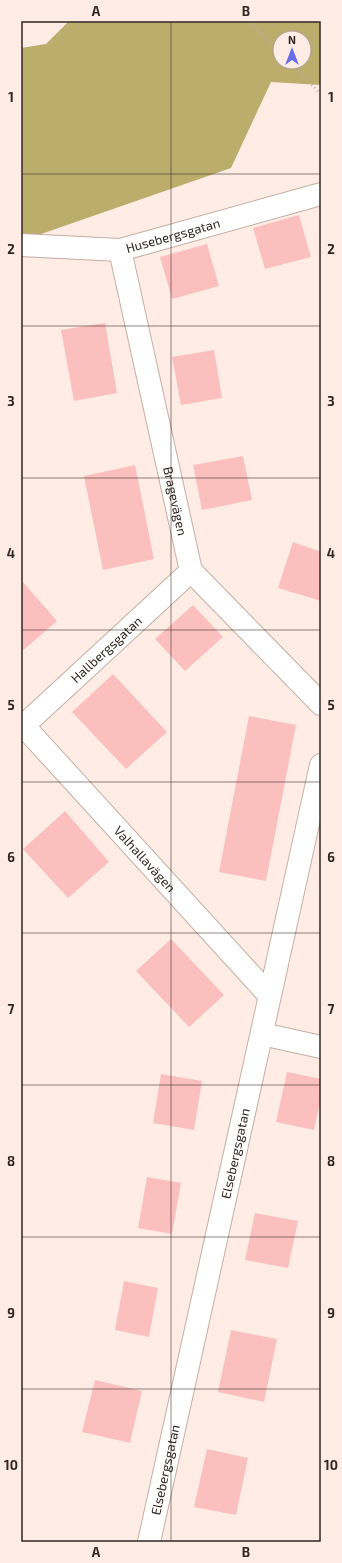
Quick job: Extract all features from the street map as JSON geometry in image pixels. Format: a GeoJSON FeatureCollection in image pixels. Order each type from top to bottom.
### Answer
{"type":"FeatureCollection","features":[{"type":"Feature","properties":{"kind":"street","name":"Husebergsgatan"},"geometry":{"type":"LineString","coordinates":[[21,245],[120,250],[321,194]]}},
{"type":"Feature","properties":{"kind":"street","name":"Bragevägen"},"geometry":{"type":"LineString","coordinates":[[120,250],[191,572]]}},
{"type":"Feature","properties":{"kind":"street"},"geometry":{"type":"LineString","coordinates":[[191,572],[321,704]]}},
{"type":"Feature","properties":{"kind":"street","name":"Hallbergsgatan"},"geometry":{"type":"LineString","coordinates":[[22,725],[191,572]]}},
{"type":"Feature","properties":{"kind":"street","name":"Valhallavägen"},"geometry":{"type":"LineString","coordinates":[[22,725],[270,995]]}},
{"type":"Feature","properties":{"kind":"street","name":"Elsebergsgatan"},"geometry":{"type":"LineString","coordinates":[[149,1542],[321,765]]}},
{"type":"Feature","properties":{"kind":"street"},"geometry":{"type":"LineString","coordinates":[[262,1034],[321,1047]]}},
{"type":"Feature","properties":{"kind":"path"},"geometry":{"type":"LineString","coordinates":[[249,21],[272,45]]}},
{"type":"Feature","properties":{"kind":"path"},"geometry":{"type":"LineString","coordinates":[[297,70],[321,94]]}},
{"type":"Feature","properties":{"kind":"shaded area"},"geometry":{"type":"Polygon","coordinates":[[[69,21],[321,21],[321,85],[271,82],[231,168],[21,241],[21,48],[46,44],[69,21]]]}},
{"type":"Feature","properties":{"kind":"building"},"geometry":{"type":"Polygon","coordinates":[[[299,215],[311,257],[265,269],[253,228],[299,215]]]}},
{"type":"Feature","properties":{"kind":"building"},"geometry":{"type":"Polygon","coordinates":[[[207,244],[219,286],[172,299],[160,257],[207,244]]]}},
{"type":"Feature","properties":{"kind":"building"},"geometry":{"type":"Polygon","coordinates":[[[105,323],[117,393],[74,401],[61,330],[105,323]]]}},
{"type":"Feature","properties":{"kind":"building"},"geometry":{"type":"Polygon","coordinates":[[[214,350],[222,398],[181,405],[172,357],[214,350]]]}},
{"type":"Feature","properties":{"kind":"building"},"geometry":{"type":"Polygon","coordinates":[[[243,456],[252,500],[202,510],[193,465],[243,456]]]}},
{"type":"Feature","properties":{"kind":"building"},"geometry":{"type":"Polygon","coordinates":[[[135,465],[154,559],[103,570],[84,476],[135,465]]]}},
{"type":"Feature","properties":{"kind":"building"},"geometry":{"type":"Polygon","coordinates":[[[293,542],[321,552],[321,601],[278,588],[293,542]]]}},
{"type":"Feature","properties":{"kind":"building"},"geometry":{"type":"Polygon","coordinates":[[[21,580],[57,621],[21,652],[21,580]]]}},
{"type":"Feature","properties":{"kind":"building"},"geometry":{"type":"Polygon","coordinates":[[[193,605],[223,637],[185,671],[155,639],[193,605]]]}},
{"type":"Feature","properties":{"kind":"building"},"geometry":{"type":"Polygon","coordinates":[[[113,674],[167,732],[126,769],[72,712],[113,674]]]}},
{"type":"Feature","properties":{"kind":"building"},"geometry":{"type":"Polygon","coordinates":[[[249,716],[296,725],[266,881],[219,872],[249,716]]]}},
{"type":"Feature","properties":{"kind":"building"},"geometry":{"type":"Polygon","coordinates":[[[65,811],[109,862],[68,898],[23,849],[65,811]]]}},
{"type":"Feature","properties":{"kind":"building"},"geometry":{"type":"Polygon","coordinates":[[[171,939],[224,995],[189,1027],[136,971],[171,939]]]}},
{"type":"Feature","properties":{"kind":"building"},"geometry":{"type":"Polygon","coordinates":[[[287,1072],[321,1079],[321,1097],[314,1130],[276,1122],[287,1072]]]}},
{"type":"Feature","properties":{"kind":"building"},"geometry":{"type":"Polygon","coordinates":[[[161,1074],[202,1081],[194,1130],[153,1123],[161,1074]]]}},
{"type":"Feature","properties":{"kind":"building"},"geometry":{"type":"Polygon","coordinates":[[[147,1177],[181,1183],[172,1234],[138,1228],[147,1177]]]}},
{"type":"Feature","properties":{"kind":"building"},"geometry":{"type":"Polygon","coordinates":[[[255,1213],[298,1221],[288,1268],[245,1260],[255,1213]]]}},
{"type":"Feature","properties":{"kind":"building"},"geometry":{"type":"Polygon","coordinates":[[[124,1281],[158,1288],[149,1337],[115,1330],[124,1281]]]}},
{"type":"Feature","properties":{"kind":"building"},"geometry":{"type":"Polygon","coordinates":[[[231,1330],[277,1339],[264,1402],[218,1392],[231,1330]]]}},
{"type":"Feature","properties":{"kind":"building"},"geometry":{"type":"Polygon","coordinates":[[[95,1380],[142,1391],[130,1443],[82,1432],[95,1380]]]}},
{"type":"Feature","properties":{"kind":"building"},"geometry":{"type":"Polygon","coordinates":[[[207,1449],[248,1458],[236,1515],[194,1507],[207,1449]]]}}]}
